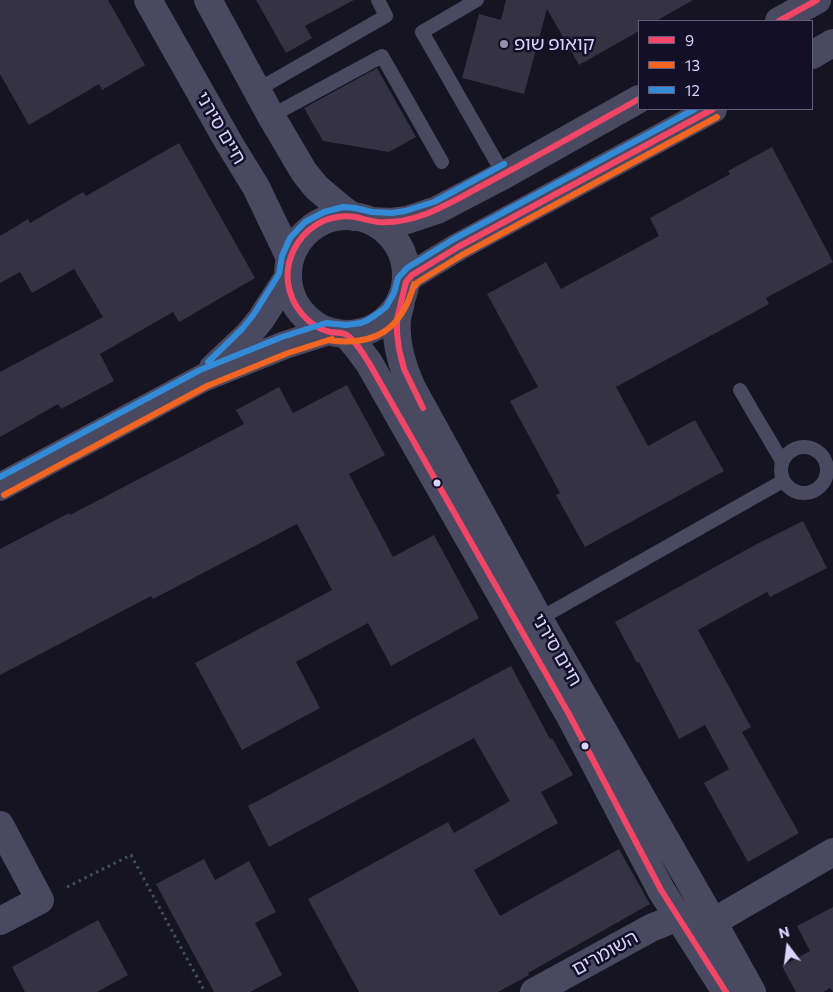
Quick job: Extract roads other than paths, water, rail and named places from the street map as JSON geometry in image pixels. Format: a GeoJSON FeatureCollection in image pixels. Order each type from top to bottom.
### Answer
{"type":"FeatureCollection","features":[{"type":"Feature","properties":{"kind":"street","name":"חיים סירני"},"geometry":{"type":"LineString","coordinates":[[148,0],[256,188],[289,268]]}},
{"type":"Feature","properties":{"kind":"street"},"geometry":{"type":"LineString","coordinates":[[208,0],[271,116],[304,172],[316,187],[336,204],[386,230],[396,243],[404,258],[404,289]]}},
{"type":"Feature","properties":{"kind":"street"},"geometry":{"type":"LineString","coordinates":[[781,20],[817,0]]}},
{"type":"Feature","properties":{"kind":"street"},"geometry":{"type":"LineString","coordinates":[[813,54],[833,43]]}},
{"type":"Feature","properties":{"kind":"street"},"geometry":{"type":"LineString","coordinates":[[203,378],[261,319],[289,268],[298,242],[310,229],[326,220],[344,216],[392,222],[408,220],[436,210],[504,175],[638,100]]}},
{"type":"Feature","properties":{"kind":"street"},"geometry":{"type":"LineString","coordinates":[[0,488],[203,378],[285,345],[338,333],[364,332],[380,324],[393,312],[412,275],[458,247],[711,110]]}},
{"type":"Feature","properties":{"kind":"street"},"geometry":{"type":"LineString","coordinates":[[289,268],[291,294],[294,303],[300,311],[312,323],[338,333]]}},
{"type":"Feature","properties":{"kind":"street","name":"חיים סירני"},"geometry":{"type":"LineString","coordinates":[[404,289],[397,319],[397,333],[404,369],[412,388],[539,619],[752,992]]}},
{"type":"Feature","properties":{"kind":"street","name":"חיים סירני"},"geometry":{"type":"LineString","coordinates":[[338,333],[357,347],[369,363],[570,716],[661,890],[726,992]]}},
{"type":"Feature","properties":{"kind":"street"},"geometry":{"type":"LineString","coordinates":[[0,825],[40,900],[0,921]]}},
{"type":"Feature","properties":{"kind":"street"},"geometry":{"type":"LineString","coordinates":[[713,922],[833,852]]}},
{"type":"Feature","properties":{"kind":"street","name":"השומרים"},"geometry":{"type":"LineString","coordinates":[[534,992],[651,928],[678,917]]}},
{"type":"Feature","properties":{"kind":"lane"},"geometry":{"type":"LineString","coordinates":[[257,90],[386,16],[378,0]]}},
{"type":"Feature","properties":{"kind":"lane"},"geometry":{"type":"LineString","coordinates":[[477,0],[422,32],[504,175]]}},
{"type":"Feature","properties":{"kind":"lane"},"geometry":{"type":"LineString","coordinates":[[271,116],[382,56],[442,162]]}},
{"type":"Feature","properties":{"kind":"lane"},"geometry":{"type":"LineString","coordinates":[[740,390],[782,460]]}},
{"type":"Feature","properties":{"kind":"lane"},"geometry":{"type":"LineString","coordinates":[[800,447],[816,450],[826,462],[828,470],[826,478],[816,490],[801,494],[794,492],[783,482],[780,467],[782,460],[786,454],[800,447]]}},
{"type":"Feature","properties":{"kind":"lane"},"geometry":{"type":"LineString","coordinates":[[539,619],[783,482]]}},
{"type":"Feature","properties":{"kind":"place","name":"קואופ שופ"},"geometry":{"type":"Point","coordinates":[504,44]}}]}
